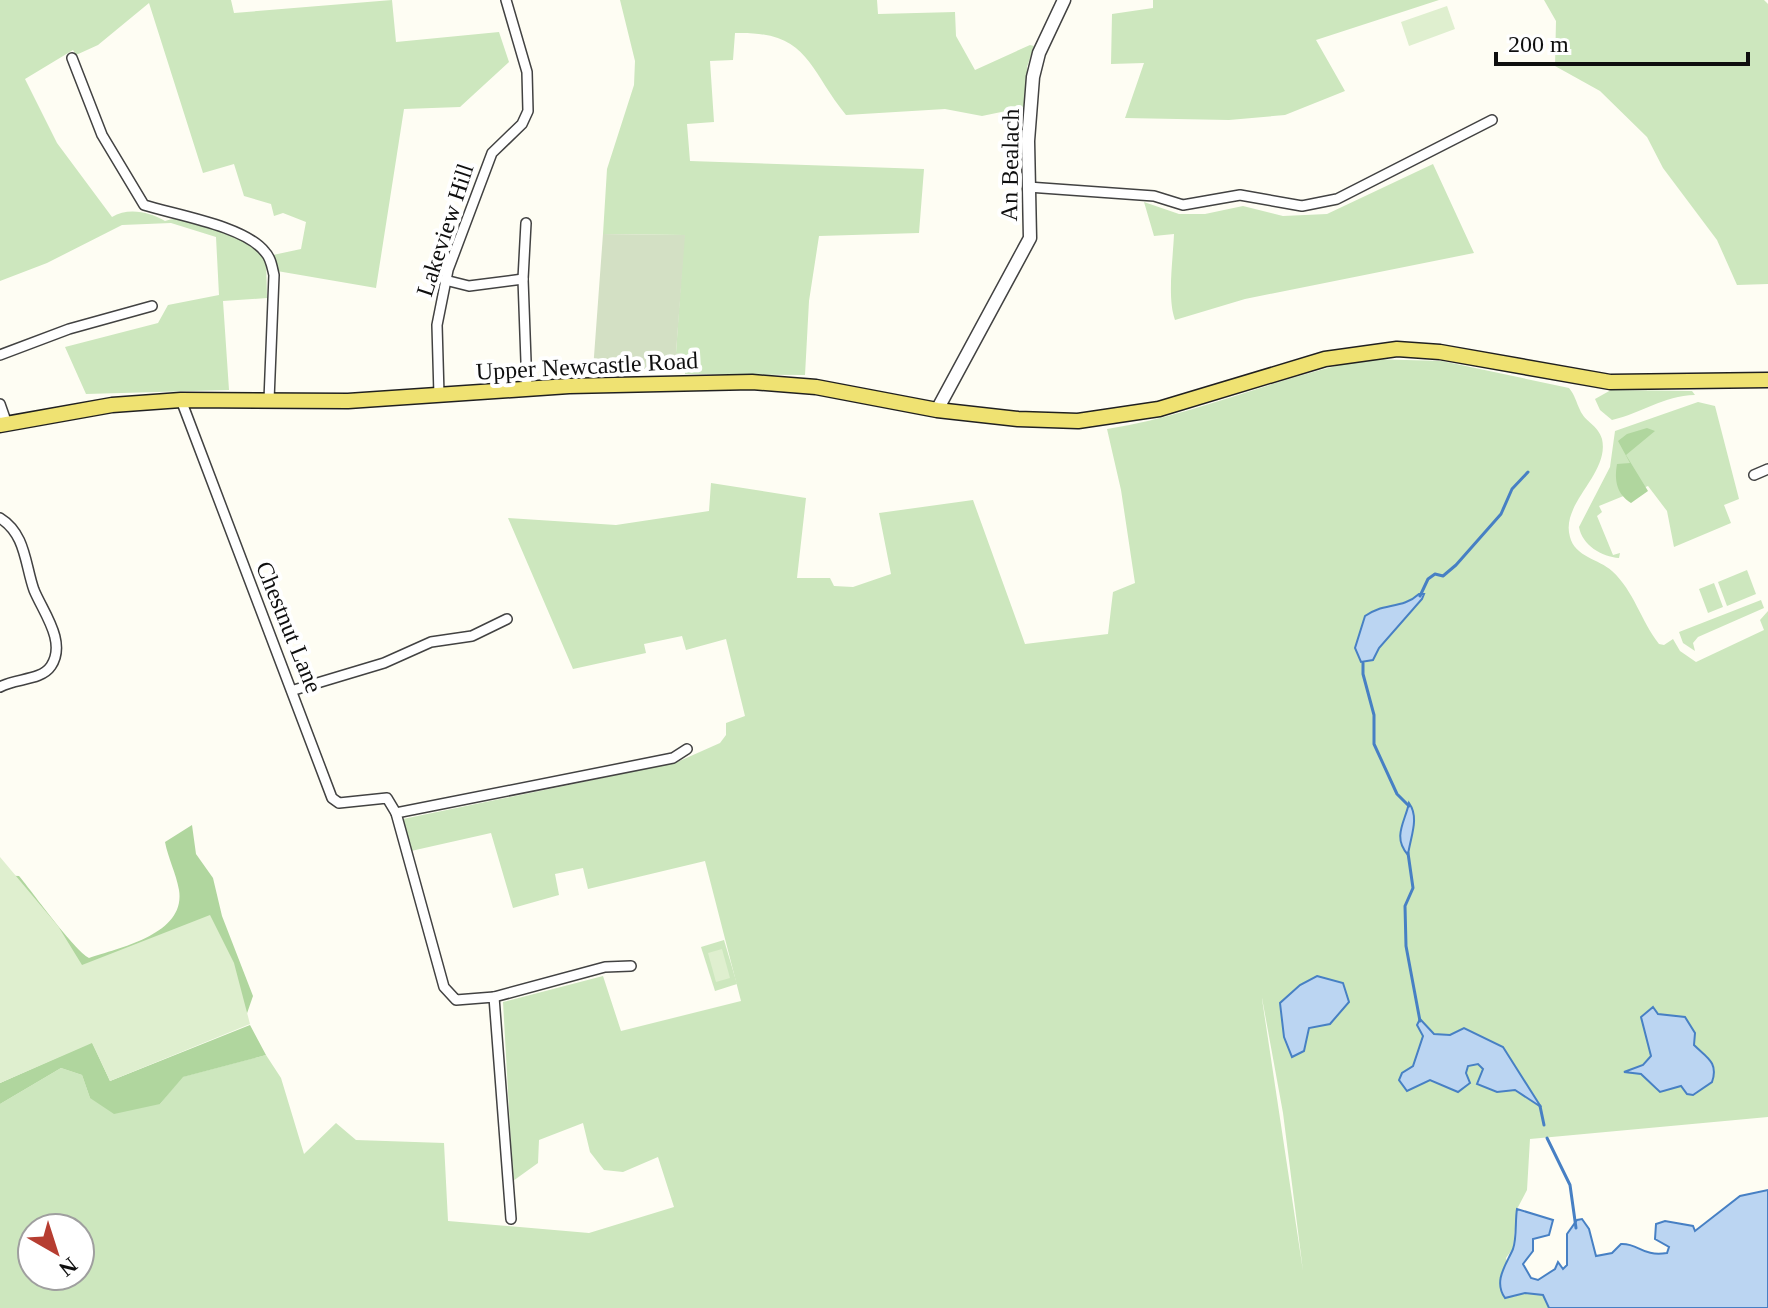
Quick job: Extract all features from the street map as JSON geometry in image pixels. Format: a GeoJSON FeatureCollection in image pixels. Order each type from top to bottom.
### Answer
{"type":"FeatureCollection","features":[{"type":"Feature","properties":{"kind":"main road","name":"Upper Newcastle Road"},"geometry":{"type":"LineString","coordinates":[[4,424],[112,405],[181,400],[348,401],[656,383],[773,383],[816,387],[937,410],[1071,421],[1174,406],[1325,359],[1382,349],[1440,352],[1610,382],[1768,380]]}},
{"type":"Feature","properties":{"kind":"street","name":"Lakeview Hill"},"geometry":{"type":"LineString","coordinates":[[439,395],[437,325],[445,280],[492,153],[522,124],[528,111],[527,72],[506,0]]}},
{"type":"Feature","properties":{"kind":"street","name":"An Bealach"},"geometry":{"type":"LineString","coordinates":[[937,410],[1027,247],[1031,232],[1028,187],[1033,77],[1039,53],[1064,0]]}},
{"type":"Feature","properties":{"kind":"street"},"geometry":{"type":"LineString","coordinates":[[72,58],[102,135],[144,205],[237,234],[258,244],[270,258],[274,275],[269,400]]}},
{"type":"Feature","properties":{"kind":"street"},"geometry":{"type":"LineString","coordinates":[[1028,187],[1154,196],[1183,205],[1240,195],[1280,205],[1313,206],[1337,199],[1492,120]]}},
{"type":"Feature","properties":{"kind":"street"},"geometry":{"type":"LineString","coordinates":[[526,223],[523,279],[527,389]]}},
{"type":"Feature","properties":{"kind":"street"},"geometry":{"type":"LineString","coordinates":[[445,280],[469,286],[523,279]]}},
{"type":"Feature","properties":{"kind":"street"},"geometry":{"type":"LineString","coordinates":[[0,355],[69,329],[152,306]]}},
{"type":"Feature","properties":{"kind":"street","name":"Chestnut Lane"},"geometry":{"type":"LineString","coordinates":[[181,400],[334,801],[381,796],[387,798],[396,813]]}},
{"type":"Feature","properties":{"kind":"street"},"geometry":{"type":"LineString","coordinates":[[0,404],[4,424]]}},
{"type":"Feature","properties":{"kind":"street"},"geometry":{"type":"LineString","coordinates":[[1754,475],[1768,469]]}},
{"type":"Feature","properties":{"kind":"street"},"geometry":{"type":"LineString","coordinates":[[0,518],[11,527],[22,546],[56,647],[53,663],[45,673],[0,687]]}},
{"type":"Feature","properties":{"kind":"street"},"geometry":{"type":"LineString","coordinates":[[294,690],[384,663],[431,642],[472,636],[507,619]]}},
{"type":"Feature","properties":{"kind":"street"},"geometry":{"type":"LineString","coordinates":[[631,966],[605,967],[494,997],[456,1000],[444,987],[396,813],[673,758],[687,749]]}},
{"type":"Feature","properties":{"kind":"street"},"geometry":{"type":"LineString","coordinates":[[494,997],[511,1219]]}},
{"type":"Feature","properties":{"kind":"green space"},"geometry":{"type":"Polygon","coordinates":[[[0,0],[231,0],[234,13],[392,0],[396,42],[499,32],[509,62],[460,107],[404,109],[376,288],[277,271],[273,255],[301,249],[306,222],[283,213],[274,216],[271,204],[244,196],[234,164],[203,173],[149,3],[98,45],[76,55],[73,50],[25,79],[57,143],[112,217],[125,212],[139,212],[165,221],[189,220],[234,236],[266,260],[267,298],[223,301],[229,390],[86,394],[65,347],[158,323],[168,305],[219,295],[216,237],[171,223],[122,225],[47,263],[0,281],[0,0]]]}},
{"type":"Feature","properties":{"kind":"green space"},"geometry":{"type":"Polygon","coordinates":[[[620,0],[877,0],[878,14],[955,12],[956,36],[975,70],[1030,45],[1034,46],[1027,67],[1029,100],[1025,107],[982,116],[945,109],[846,115],[804,55],[792,45],[759,34],[735,33],[733,60],[710,61],[714,122],[687,124],[690,161],[924,169],[919,233],[819,236],[809,301],[805,375],[685,374],[684,354],[676,353],[684,235],[603,234],[607,169],[634,85],[635,61],[620,0]]]}},
{"type":"Feature","properties":{"kind":"green space"},"geometry":{"type":"Polygon","coordinates":[[[1153,0],[1439,0],[1316,40],[1345,91],[1285,115],[1229,120],[1125,118],[1144,63],[1111,64],[1112,14],[1153,8],[1153,0]]]}},
{"type":"Feature","properties":{"kind":"green space"},"geometry":{"type":"Polygon","coordinates":[[[1544,0],[1764,0],[1768,4],[1768,284],[1737,285],[1717,240],[1663,168],[1647,137],[1600,91],[1555,66],[1556,21],[1544,0]]]}},
{"type":"Feature","properties":{"kind":"green space"},"geometry":{"type":"Polygon","coordinates":[[[1447,6],[1455,29],[1409,46],[1401,22],[1447,6]]]}},
{"type":"Feature","properties":{"kind":"green space"},"geometry":{"type":"Polygon","coordinates":[[[1433,164],[1474,253],[1245,299],[1175,320],[1171,290],[1174,234],[1154,236],[1144,202],[1179,214],[1205,214],[1243,206],[1283,216],[1327,214],[1433,164]]]}},
{"type":"Feature","properties":{"kind":"green space"},"geometry":{"type":"Polygon","coordinates":[[[603,234],[685,235],[676,353],[684,354],[684,368],[593,370],[603,234]]]}},
{"type":"Feature","properties":{"kind":"green space"},"geometry":{"type":"Polygon","coordinates":[[[1370,359],[1442,361],[1569,388],[1582,414],[1600,434],[1603,452],[1572,512],[1570,537],[1577,549],[1607,567],[1620,579],[1659,644],[1664,645],[1673,639],[1680,651],[1696,662],[1764,630],[1760,620],[1768,611],[1768,1117],[1530,1139],[1527,1190],[1517,1209],[1513,1248],[1506,1258],[1513,1297],[1525,1293],[1543,1295],[1549,1308],[0,1308],[0,1104],[61,1068],[82,1075],[90,1098],[160,1104],[182,1077],[266,1055],[281,1078],[304,1154],[336,1123],[356,1140],[444,1143],[448,1221],[589,1233],[674,1207],[658,1157],[623,1172],[604,1170],[590,1152],[583,1123],[539,1140],[538,1163],[513,1181],[503,1002],[603,976],[621,1031],[741,1001],[705,861],[588,889],[583,868],[555,874],[559,895],[513,908],[491,833],[411,851],[403,819],[675,763],[720,743],[726,735],[726,723],[745,716],[726,639],[686,650],[682,636],[644,644],[646,653],[573,669],[508,518],[616,525],[709,511],[711,483],[806,498],[797,578],[830,578],[834,586],[853,587],[891,574],[879,513],[973,500],[1025,644],[1108,634],[1113,592],[1135,583],[1121,490],[1107,429],[1173,414],[1370,359]],[[1262,998],[1303,1271],[1283,1113],[1262,998]]]}},
{"type":"Feature","properties":{"kind":"green space"},"geometry":{"type":"Polygon","coordinates":[[[1611,390],[1692,391],[1695,395],[1673,398],[1612,420],[1600,410],[1595,399],[1611,390]]]}},
{"type":"Feature","properties":{"kind":"green space"},"geometry":{"type":"Polygon","coordinates":[[[1698,402],[1715,406],[1739,499],[1724,505],[1731,523],[1674,547],[1667,511],[1648,486],[1599,506],[1602,512],[1597,516],[1613,555],[1620,553],[1619,558],[1594,549],[1584,539],[1579,527],[1610,467],[1615,431],[1698,402]]]}},
{"type":"Feature","properties":{"kind":"green space"},"geometry":{"type":"Polygon","coordinates":[[[1647,428],[1655,431],[1626,455],[1648,491],[1631,503],[1622,496],[1616,481],[1617,464],[1630,463],[1618,441],[1627,434],[1647,428]]]}},
{"type":"Feature","properties":{"kind":"green space"},"geometry":{"type":"Polygon","coordinates":[[[1747,570],[1756,594],[1727,606],[1718,582],[1747,570]]]}},
{"type":"Feature","properties":{"kind":"green space"},"geometry":{"type":"Polygon","coordinates":[[[1714,583],[1723,607],[1708,613],[1699,589],[1714,583]]]}},
{"type":"Feature","properties":{"kind":"green space"},"geometry":{"type":"Polygon","coordinates":[[[1761,600],[1764,608],[1698,637],[1693,643],[1695,651],[1683,643],[1679,632],[1761,600]]]}},
{"type":"Feature","properties":{"kind":"green space"},"geometry":{"type":"Polygon","coordinates":[[[192,825],[196,854],[213,878],[222,916],[253,996],[244,1022],[76,982],[0,875],[19,876],[64,933],[89,958],[149,936],[172,918],[178,905],[179,890],[165,842],[192,825]]]}},
{"type":"Feature","properties":{"kind":"green space"},"geometry":{"type":"Polygon","coordinates":[[[0,857],[58,926],[82,965],[210,915],[234,963],[250,1024],[110,1081],[92,1043],[0,1083],[0,857]]]}},
{"type":"Feature","properties":{"kind":"green space"},"geometry":{"type":"Polygon","coordinates":[[[724,940],[737,984],[715,991],[701,947],[724,940]]]}},
{"type":"Feature","properties":{"kind":"green space"},"geometry":{"type":"Polygon","coordinates":[[[722,949],[730,978],[716,982],[708,953],[722,949]]]}},
{"type":"Feature","properties":{"kind":"green space"},"geometry":{"type":"Polygon","coordinates":[[[250,1025],[266,1055],[183,1077],[160,1104],[114,1114],[90,1098],[82,1075],[61,1068],[0,1104],[0,1083],[92,1042],[110,1081],[250,1025]]]}},
{"type":"Feature","properties":{"kind":"water"},"geometry":{"type":"Polygon","coordinates":[[[1424,594],[1422,599],[1379,648],[1373,660],[1361,662],[1355,648],[1365,616],[1378,609],[1406,602],[1424,594]]]}},
{"type":"Feature","properties":{"kind":"water"},"geometry":{"type":"Polygon","coordinates":[[[1409,803],[1414,822],[1408,855],[1400,836],[1409,803]]]}},
{"type":"Feature","properties":{"kind":"water"},"geometry":{"type":"Polygon","coordinates":[[[1317,976],[1343,983],[1349,1002],[1330,1024],[1309,1028],[1304,1051],[1292,1057],[1284,1037],[1280,1003],[1300,985],[1317,976]]]}},
{"type":"Feature","properties":{"kind":"water"},"geometry":{"type":"Polygon","coordinates":[[[1653,1007],[1658,1014],[1685,1017],[1695,1033],[1694,1045],[1713,1065],[1712,1082],[1693,1095],[1687,1094],[1681,1086],[1660,1092],[1641,1074],[1624,1072],[1643,1065],[1651,1056],[1641,1017],[1653,1007]]]}},
{"type":"Feature","properties":{"kind":"water"},"geometry":{"type":"Polygon","coordinates":[[[1420,1019],[1434,1034],[1450,1035],[1464,1028],[1503,1047],[1541,1107],[1515,1090],[1497,1092],[1477,1084],[1483,1069],[1478,1064],[1468,1066],[1466,1073],[1470,1083],[1458,1092],[1430,1080],[1407,1091],[1399,1080],[1402,1073],[1413,1066],[1423,1036],[1417,1025],[1420,1019]]]}},
{"type":"Feature","properties":{"kind":"water"},"geometry":{"type":"Polygon","coordinates":[[[1768,1190],[1768,1308],[1549,1308],[1543,1295],[1525,1293],[1505,1298],[1502,1292],[1500,1279],[1514,1245],[1517,1209],[1553,1220],[1549,1235],[1533,1239],[1533,1251],[1523,1264],[1531,1278],[1538,1280],[1555,1269],[1558,1262],[1563,1269],[1567,1265],[1567,1234],[1577,1220],[1582,1219],[1589,1229],[1596,1256],[1612,1253],[1621,1244],[1646,1252],[1667,1253],[1669,1247],[1655,1239],[1656,1224],[1665,1221],[1693,1226],[1695,1231],[1740,1196],[1768,1190]]]}},
{"type":"Feature","properties":{"kind":"waterway"},"geometry":{"type":"LineString","coordinates":[[1420,596],[1428,579],[1435,574],[1443,576],[1456,565],[1501,514],[1512,489],[1528,472]]}},
{"type":"Feature","properties":{"kind":"waterway"},"geometry":{"type":"LineString","coordinates":[[1363,663],[1374,715],[1374,744],[1397,794],[1409,806]]}},
{"type":"Feature","properties":{"kind":"waterway"},"geometry":{"type":"LineString","coordinates":[[1408,853],[1413,888],[1405,906],[1406,946],[1420,1021]]}},
{"type":"Feature","properties":{"kind":"waterway"},"geometry":{"type":"LineString","coordinates":[[1540,1106],[1544,1125]]}},
{"type":"Feature","properties":{"kind":"waterway"},"geometry":{"type":"LineString","coordinates":[[1547,1138],[1570,1185],[1576,1228]]}}]}
